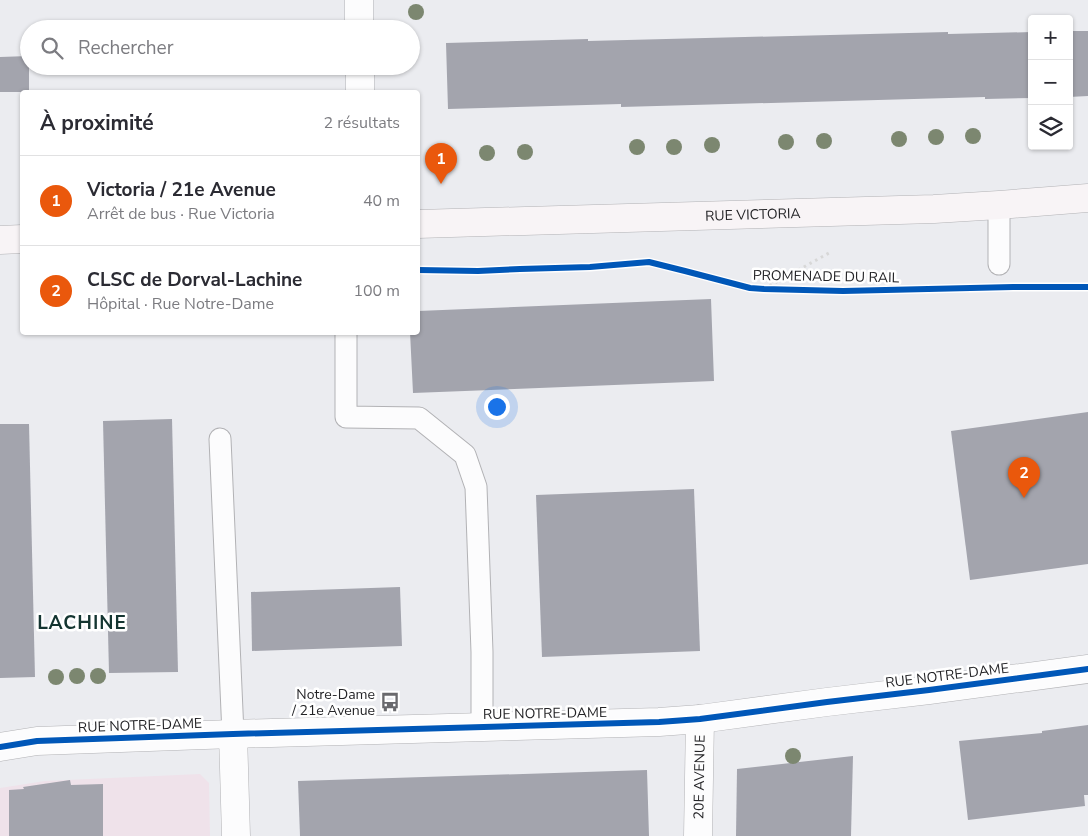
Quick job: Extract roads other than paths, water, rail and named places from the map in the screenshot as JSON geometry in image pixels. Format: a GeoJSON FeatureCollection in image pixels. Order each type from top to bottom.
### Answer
{"type":"FeatureCollection","features":[{"type":"Feature","properties":{"kind":"main road","name":"RUE VICTORIA"},"geometry":{"type":"LineString","coordinates":[[420,224],[934,209],[1088,198]]}},
{"type":"Feature","properties":{"kind":"main road"},"geometry":{"type":"LineString","coordinates":[[0,240],[20,239]]}},
{"type":"Feature","properties":{"kind":"street"},"geometry":{"type":"LineString","coordinates":[[359,0],[359,20]]}},
{"type":"Feature","properties":{"kind":"street"},"geometry":{"type":"LineString","coordinates":[[360,75],[360,90]]}},
{"type":"Feature","properties":{"kind":"street","name":"RUE NOTRE-DAME"},"geometry":{"type":"LineString","coordinates":[[0,747],[38,741],[632,723],[700,719],[1088,669]]}},
{"type":"Feature","properties":{"kind":"street","name":"20E AVENUE"},"geometry":{"type":"LineString","coordinates":[[698,836],[700,719]]}},
{"type":"Feature","properties":{"kind":"street"},"geometry":{"type":"LineString","coordinates":[[233,734],[236,836]]}},
{"type":"Feature","properties":{"kind":"lane"},"geometry":{"type":"LineString","coordinates":[[1000,205],[1000,264]]}},
{"type":"Feature","properties":{"kind":"lane"},"geometry":{"type":"LineString","coordinates":[[346,335],[346,417],[419,418],[465,454],[476,487],[482,652],[482,727]]}},
{"type":"Feature","properties":{"kind":"lane"},"geometry":{"type":"LineString","coordinates":[[220,440],[233,734]]}},
{"type":"Feature","properties":{"kind":"place","name":"Victoria / 21e Avenue"},"geometry":{"type":"Point","coordinates":[441,184]}},
{"type":"Feature","properties":{"kind":"place","name":"CLSC de Dorval-Lachine"},"geometry":{"type":"Point","coordinates":[1024,498]}},
{"type":"Feature","properties":{"kind":"place","name":"Notre-Dame / 21e Avenue"},"geometry":{"type":"Point","coordinates":[390,702]}},
{"type":"Feature","properties":{"kind":"district","name":"LACHINE"},"geometry":{"type":"Point","coordinates":[82,622]}}]}
